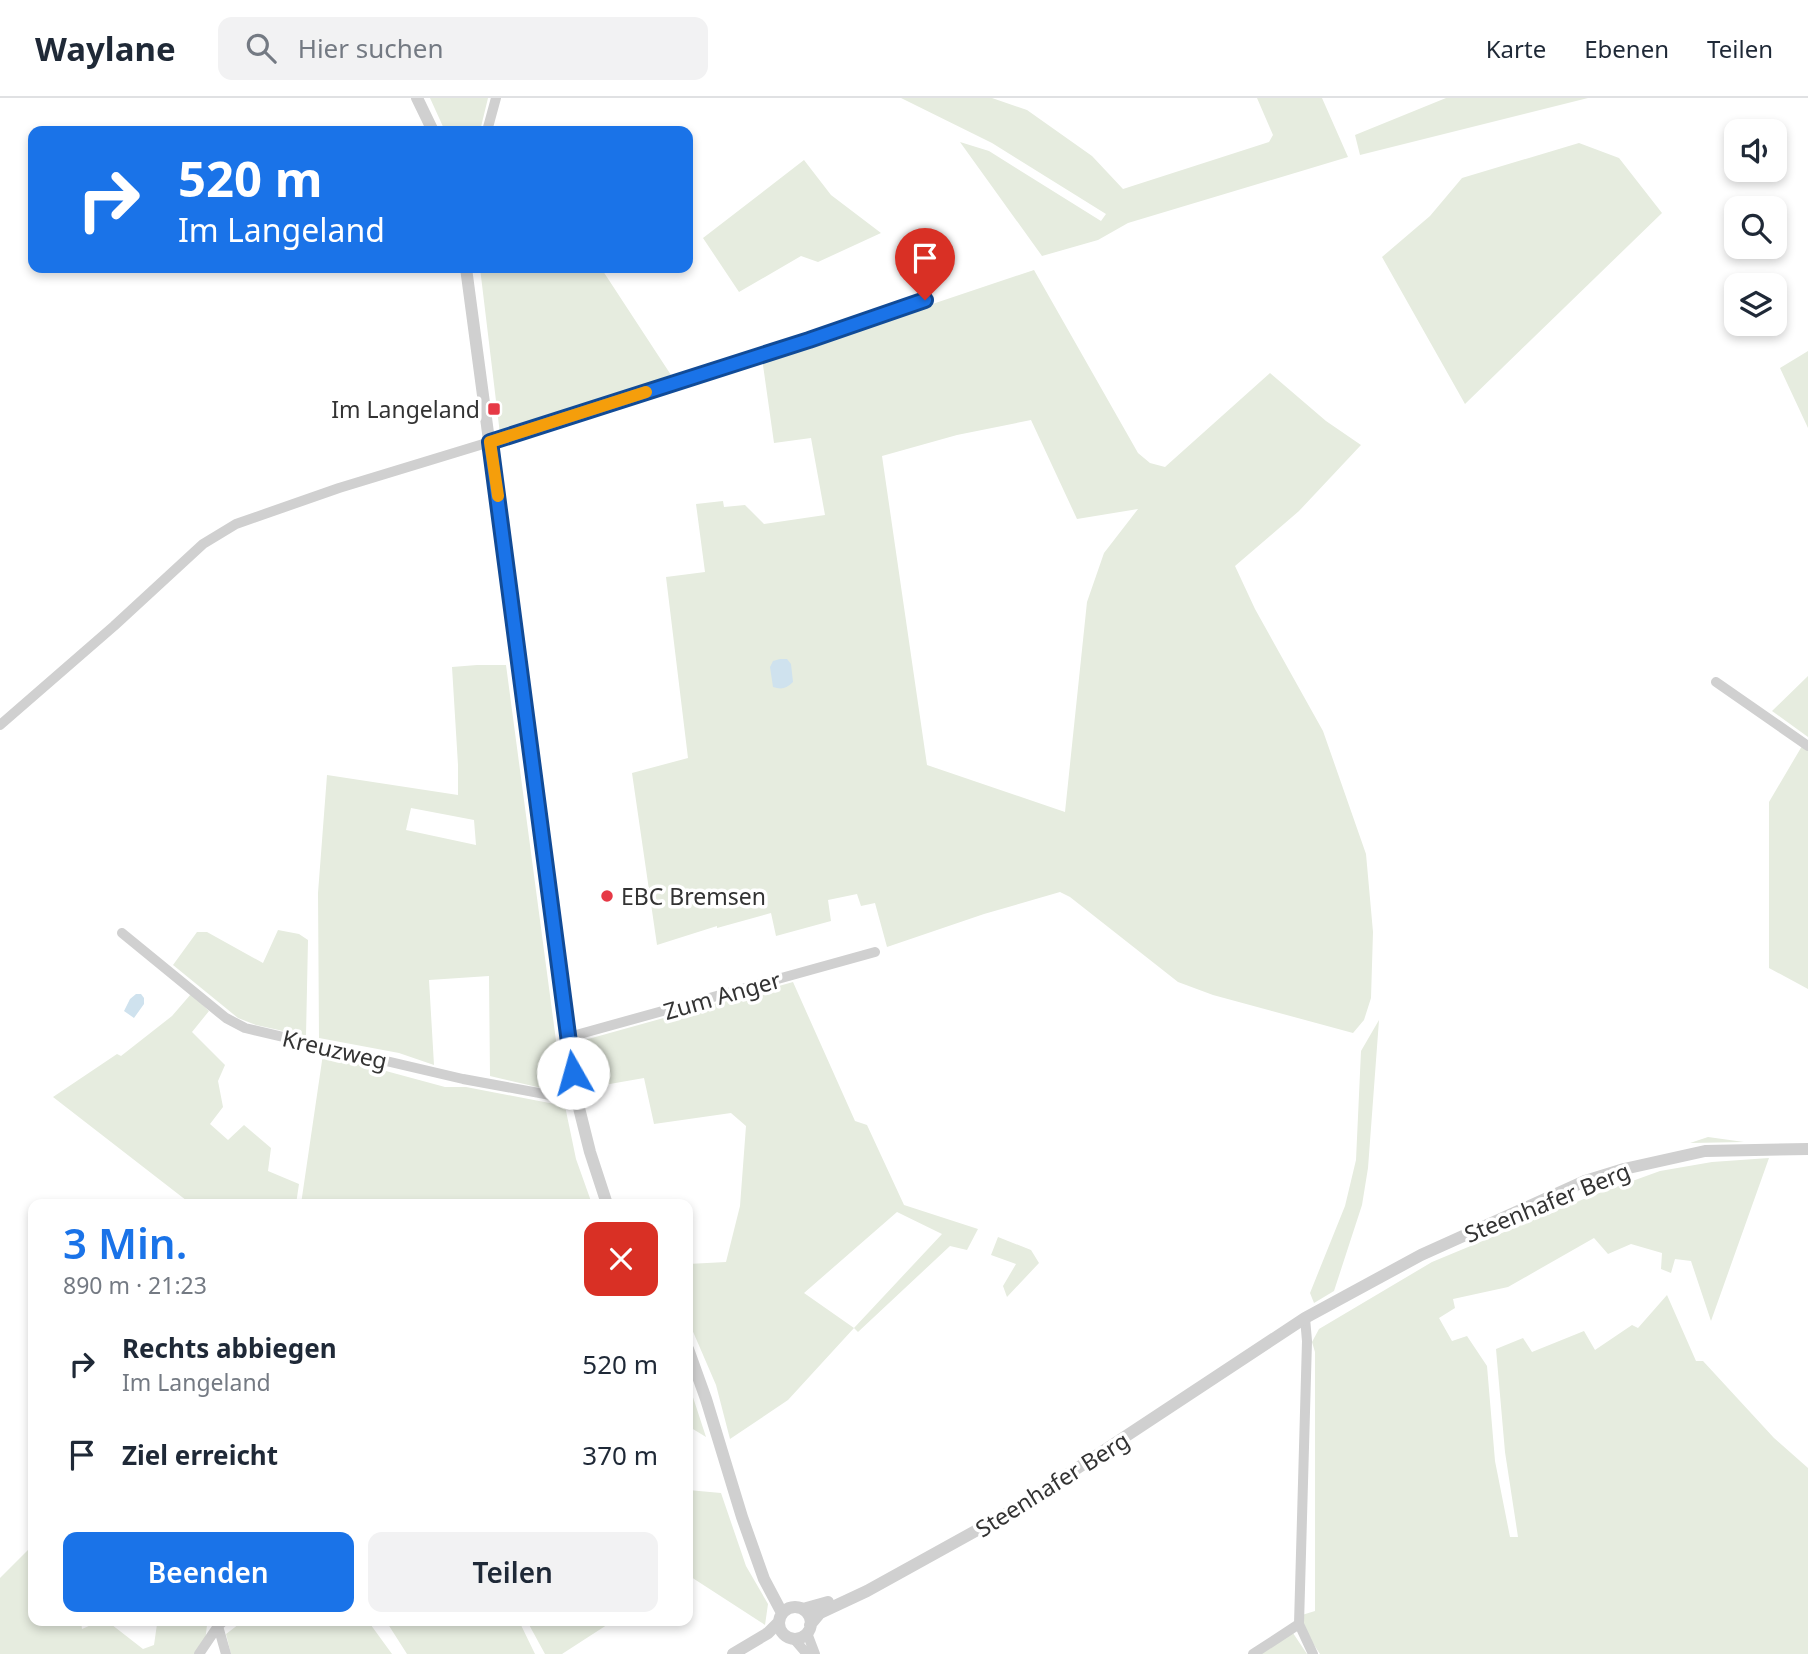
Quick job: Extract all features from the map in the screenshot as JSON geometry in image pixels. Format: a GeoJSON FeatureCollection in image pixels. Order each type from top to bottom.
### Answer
{"type":"FeatureCollection","features":[{"type":"Feature","properties":{"kind":"street"},"geometry":{"type":"LineString","coordinates":[[417,98],[431,126]]}},
{"type":"Feature","properties":{"kind":"street"},"geometry":{"type":"LineString","coordinates":[[488,126],[496,98]]}},
{"type":"Feature","properties":{"kind":"street"},"geometry":{"type":"LineString","coordinates":[[467,273],[577,1100],[605,1199]]}},
{"type":"Feature","properties":{"kind":"street"},"geometry":{"type":"LineString","coordinates":[[0,725],[203,544],[236,524],[339,488],[809,340],[925,300]]}},
{"type":"Feature","properties":{"kind":"street"},"geometry":{"type":"LineString","coordinates":[[1716,682],[1808,746]]}},
{"type":"Feature","properties":{"kind":"street","name":"Kreuzweg"},"geometry":{"type":"LineString","coordinates":[[122,933],[226,1018],[246,1028],[463,1079],[577,1100]]}},
{"type":"Feature","properties":{"kind":"street","name":"Zum Anger"},"geometry":{"type":"LineString","coordinates":[[569,1037],[875,952]]}},
{"type":"Feature","properties":{"kind":"street","name":"Steenhafer Berg"},"geometry":{"type":"LineString","coordinates":[[745,1648],[809,1629],[820,1613],[962,1541],[1017,1508],[1304,1318],[1421,1255],[1585,1181],[1657,1160],[1705,1151],[1808,1149]]}},
{"type":"Feature","properties":{"kind":"street"},"geometry":{"type":"LineString","coordinates":[[1304,1318],[1307,1341],[1299,1624],[1313,1654]]}},
{"type":"Feature","properties":{"kind":"street"},"geometry":{"type":"LineString","coordinates":[[693,1363],[742,1517],[754,1547],[789,1613],[789,1637],[807,1654]]}},
{"type":"Feature","properties":{"kind":"street","name":"Steenhafer Berg"},"geometry":{"type":"LineString","coordinates":[[789,1613],[817,1607],[900,1573]]}},
{"type":"Feature","properties":{"kind":"street"},"geometry":{"type":"LineString","coordinates":[[733,1654],[768,1633],[789,1613],[808,1614],[815,1654]]}},
{"type":"Feature","properties":{"kind":"street"},"geometry":{"type":"LineString","coordinates":[[1253,1654],[1299,1624]]}},
{"type":"Feature","properties":{"kind":"street"},"geometry":{"type":"LineString","coordinates":[[199,1654],[220,1626]]}},
{"type":"Feature","properties":{"kind":"street"},"geometry":{"type":"LineString","coordinates":[[222,1626],[226,1654]]}},
{"type":"Feature","properties":{"kind":"shaded area"},"geometry":{"type":"Polygon","coordinates":[[[430,98],[488,98],[481,126],[443,126],[430,98]]]}},
{"type":"Feature","properties":{"kind":"shaded area"},"geometry":{"type":"Polygon","coordinates":[[[901,98],[992,98],[1027,110],[1092,156],[1123,189],[1269,142],[1273,135],[1257,98],[1322,98],[1348,157],[1128,223],[1098,240],[1042,256],[960,142],[989,151],[1101,221],[1106,214],[992,143],[901,98]]]}},
{"type":"Feature","properties":{"kind":"shaded area"},"geometry":{"type":"Polygon","coordinates":[[[1446,98],[1588,98],[1360,155],[1355,135],[1446,98]]]}},
{"type":"Feature","properties":{"kind":"shaded area"},"geometry":{"type":"Polygon","coordinates":[[[1579,143],[1619,158],[1662,213],[1465,404],[1382,257],[1430,216],[1462,178],[1579,143]]]}},
{"type":"Feature","properties":{"kind":"shaded area"},"geometry":{"type":"Polygon","coordinates":[[[804,160],[831,195],[881,233],[818,262],[801,256],[739,292],[703,238],[804,160]]]}},
{"type":"Feature","properties":{"kind":"shaded area"},"geometry":{"type":"Polygon","coordinates":[[[1034,270],[1138,453],[1150,463],[1165,467],[1270,373],[1326,421],[1361,445],[1299,511],[1235,566],[1255,609],[1323,731],[1366,854],[1373,932],[1371,998],[1364,1020],[1353,1033],[1213,995],[1178,982],[1060,892],[887,947],[875,903],[861,906],[857,894],[828,900],[831,921],[776,936],[771,913],[657,945],[632,773],[688,758],[666,577],[705,572],[696,504],[723,501],[724,507],[745,505],[764,524],[825,515],[811,438],[774,443],[762,358],[1034,270]],[[1031,420],[957,435],[882,456],[927,765],[1065,812],[1087,602],[1104,553],[1138,509],[1077,519],[1031,420]]]}},
{"type":"Feature","properties":{"kind":"shaded area"},"geometry":{"type":"Polygon","coordinates":[[[481,273],[604,273],[671,375],[500,434],[481,273]]]}},
{"type":"Feature","properties":{"kind":"shaded area"},"geometry":{"type":"Polygon","coordinates":[[[1808,351],[1808,428],[1780,368],[1808,351]]]}},
{"type":"Feature","properties":{"kind":"shaded area"},"geometry":{"type":"Polygon","coordinates":[[[506,665],[563,1093],[490,1076],[489,976],[429,980],[434,1065],[399,1053],[319,1038],[318,893],[327,775],[458,795],[452,667],[506,665]],[[411,808],[406,830],[476,845],[474,820],[411,808]]]}},
{"type":"Feature","properties":{"kind":"shaded area"},"geometry":{"type":"Polygon","coordinates":[[[1808,676],[1808,737],[1772,711],[1808,676]]]}},
{"type":"Feature","properties":{"kind":"shaded area"},"geometry":{"type":"Polygon","coordinates":[[[1802,746],[1808,750],[1808,989],[1769,968],[1769,802],[1802,746]]]}},
{"type":"Feature","properties":{"kind":"shaded area"},"geometry":{"type":"Polygon","coordinates":[[[278,930],[299,934],[308,940],[306,1036],[256,1025],[238,1018],[173,965],[197,932],[207,932],[263,963],[278,930]]]}},
{"type":"Feature","properties":{"kind":"shaded area"},"geometry":{"type":"Polygon","coordinates":[[[793,982],[855,1121],[867,1125],[904,1205],[978,1229],[967,1250],[950,1246],[858,1332],[854,1328],[788,1400],[730,1439],[716,1385],[693,1332],[693,1264],[726,1262],[740,1206],[746,1126],[731,1113],[654,1124],[644,1078],[587,1088],[581,1041],[793,982]],[[897,1212],[804,1293],[854,1328],[942,1234],[897,1212]]]}},
{"type":"Feature","properties":{"kind":"shaded area"},"geometry":{"type":"Polygon","coordinates":[[[191,994],[209,1011],[192,1032],[225,1065],[218,1081],[223,1107],[210,1124],[228,1140],[244,1125],[271,1148],[268,1171],[299,1184],[297,1199],[185,1199],[53,1097],[117,1054],[121,1056],[172,1016],[191,994]]]}},
{"type":"Feature","properties":{"kind":"shaded area"},"geometry":{"type":"Polygon","coordinates":[[[1379,1020],[1368,1168],[1362,1205],[1334,1291],[1314,1303],[1310,1293],[1345,1206],[1356,1160],[1361,1051],[1379,1020]]]}},
{"type":"Feature","properties":{"kind":"shaded area"},"geometry":{"type":"Polygon","coordinates":[[[323,1054],[445,1087],[466,1087],[565,1106],[576,1159],[590,1199],[302,1199],[323,1054]]]}},
{"type":"Feature","properties":{"kind":"shaded area"},"geometry":{"type":"Polygon","coordinates":[[[1708,1137],[1744,1142],[1690,1143],[1708,1137]]]}},
{"type":"Feature","properties":{"kind":"shaded area"},"geometry":{"type":"Polygon","coordinates":[[[1769,1158],[1711,1321],[1691,1261],[1675,1259],[1671,1273],[1661,1269],[1662,1253],[1631,1244],[1608,1254],[1594,1238],[1508,1287],[1453,1299],[1455,1308],[1439,1318],[1452,1341],[1467,1336],[1487,1366],[1495,1461],[1510,1537],[1518,1537],[1505,1452],[1496,1349],[1523,1338],[1532,1352],[1584,1331],[1595,1350],[1632,1325],[1638,1328],[1667,1295],[1696,1361],[1703,1361],[1774,1438],[1808,1468],[1808,1654],[1320,1654],[1306,1633],[1302,1615],[1315,1611],[1315,1352],[1312,1342],[1319,1329],[1432,1262],[1591,1196],[1660,1171],[1712,1162],[1769,1158]]]}},
{"type":"Feature","properties":{"kind":"shaded area"},"geometry":{"type":"Polygon","coordinates":[[[998,1237],[1031,1250],[1039,1263],[1007,1297],[1003,1286],[1016,1264],[991,1255],[998,1237]]]}},
{"type":"Feature","properties":{"kind":"shaded area"},"geometry":{"type":"Polygon","coordinates":[[[693,1397],[706,1437],[693,1429],[693,1397]]]}},
{"type":"Feature","properties":{"kind":"shaded area"},"geometry":{"type":"Polygon","coordinates":[[[693,1490],[721,1493],[746,1566],[768,1604],[765,1625],[693,1578],[693,1490]]]}},
{"type":"Feature","properties":{"kind":"shaded area"},"geometry":{"type":"Polygon","coordinates":[[[28,1550],[28,1626],[82,1626],[82,1629],[89,1626],[113,1626],[143,1649],[154,1645],[157,1626],[207,1626],[205,1642],[196,1654],[0,1654],[0,1578],[28,1550]]]}},
{"type":"Feature","properties":{"kind":"shaded area"},"geometry":{"type":"Polygon","coordinates":[[[236,1626],[372,1626],[392,1654],[231,1654],[226,1634],[236,1626]]]}},
{"type":"Feature","properties":{"kind":"shaded area"},"geometry":{"type":"Polygon","coordinates":[[[389,1626],[521,1626],[535,1654],[407,1654],[389,1626]]]}},
{"type":"Feature","properties":{"kind":"shaded area"},"geometry":{"type":"Polygon","coordinates":[[[530,1626],[605,1626],[562,1654],[545,1654],[530,1626]]]}},
{"type":"Feature","properties":{"kind":"shaded area"},"geometry":{"type":"Polygon","coordinates":[[[1293,1633],[1307,1654],[1260,1654],[1293,1633]]]}},
{"type":"Feature","properties":{"kind":"water"},"geometry":{"type":"Polygon","coordinates":[[[787,659],[791,664],[793,682],[782,688],[773,687],[770,667],[773,661],[787,659]]]}},
{"type":"Feature","properties":{"kind":"water"},"geometry":{"type":"Polygon","coordinates":[[[136,994],[141,994],[144,1004],[134,1018],[124,1011],[136,994]]]}},
{"type":"Feature","properties":{"kind":"slow traffic"},"geometry":{"type":"LineString","coordinates":[[498,496],[490,442],[646,392]]}},
{"type":"Feature","properties":{"kind":"place","name":"Im Langeland"},"geometry":{"type":"Point","coordinates":[494,409]}},
{"type":"Feature","properties":{"kind":"place","name":"EBC Bremsen"},"geometry":{"type":"Point","coordinates":[607,896]}},
{"type":"Feature","properties":{"kind":"route"},"geometry":{"type":"LineString","coordinates":[[573,1073],[490,442],[925,300]]}}]}
